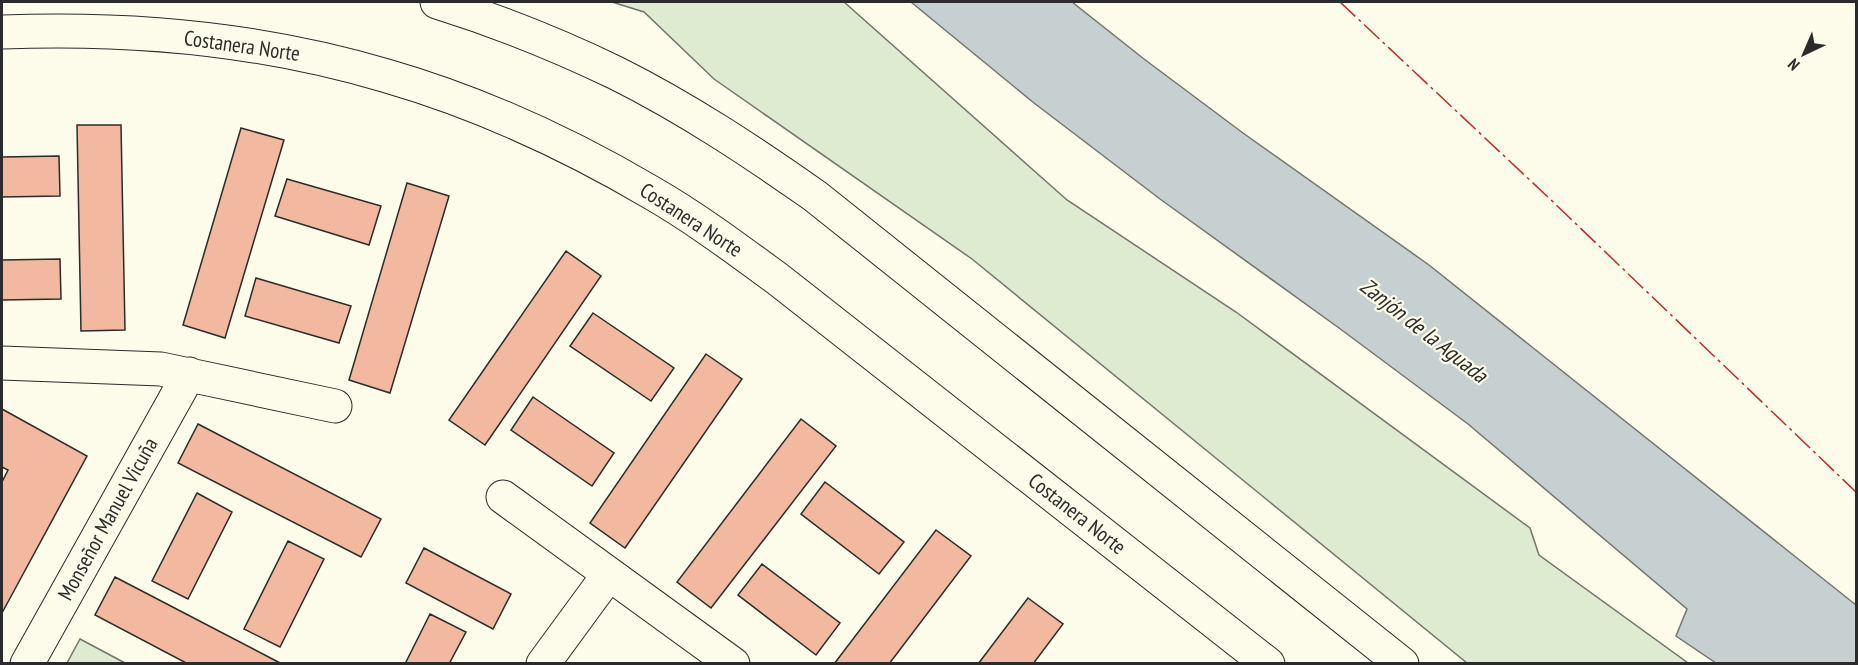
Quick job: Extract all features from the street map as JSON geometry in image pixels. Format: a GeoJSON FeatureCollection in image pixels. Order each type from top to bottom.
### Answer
{"type":"FeatureCollection","features":[{"type":"Feature","properties":{"kind":"street"},"geometry":{"type":"LineString","coordinates":[[437,2],[547,42],[616,73],[681,108],[749,150],[815,196],[1402,663]]}},
{"type":"Feature","properties":{"kind":"street","name":"Costanera Norte"},"geometry":{"type":"LineString","coordinates":[[2,32],[53,30],[137,32],[222,41],[304,55],[386,75],[455,98],[521,125],[586,156],[653,193],[717,234],[779,280],[1268,663]]}},
{"type":"Feature","properties":{"kind":"street"},"geometry":{"type":"LineString","coordinates":[[2,363],[139,367],[189,374],[335,406]]}},
{"type":"Feature","properties":{"kind":"street","name":"Monseñor Manuel Vicuña"},"geometry":{"type":"LineString","coordinates":[[27,663],[189,374]]}},
{"type":"Feature","properties":{"kind":"street"},"geometry":{"type":"LineString","coordinates":[[503,497],[733,663]]}},
{"type":"Feature","properties":{"kind":"street"},"geometry":{"type":"LineString","coordinates":[[543,663],[609,574]]}},
{"type":"Feature","properties":{"kind":"green space"},"geometry":{"type":"Polygon","coordinates":[[[612,2],[844,2],[1067,200],[1236,312],[1530,528],[1539,555],[1688,663],[1467,663],[972,259],[714,79],[644,12],[612,2]]]}},
{"type":"Feature","properties":{"kind":"green space"},"geometry":{"type":"Polygon","coordinates":[[[80,639],[125,663],[67,663],[80,639]]]}},
{"type":"Feature","properties":{"kind":"water","name":"Zanjón de la Aguada"},"geometry":{"type":"Polygon","coordinates":[[[911,2],[1072,2],[1243,133],[1429,265],[1856,605],[1856,663],[1716,663],[1676,636],[1687,609],[1468,424],[1160,199],[1034,103],[911,2]]]}},
{"type":"Feature","properties":{"kind":"building"},"geometry":{"type":"Polygon","coordinates":[[[77,125],[121,125],[125,330],[81,331],[77,125]]]}},
{"type":"Feature","properties":{"kind":"building"},"geometry":{"type":"Polygon","coordinates":[[[241,128],[284,140],[225,338],[183,325],[241,128]]]}},
{"type":"Feature","properties":{"kind":"building"},"geometry":{"type":"Polygon","coordinates":[[[59,156],[60,196],[2,197],[2,157],[59,156]]]}},
{"type":"Feature","properties":{"kind":"building"},"geometry":{"type":"Polygon","coordinates":[[[287,179],[381,206],[369,245],[275,216],[287,179]]]}},
{"type":"Feature","properties":{"kind":"building"},"geometry":{"type":"Polygon","coordinates":[[[407,183],[449,196],[390,393],[349,380],[407,183]]]}},
{"type":"Feature","properties":{"kind":"building"},"geometry":{"type":"Polygon","coordinates":[[[566,251],[601,276],[485,445],[449,420],[566,251]]]}},
{"type":"Feature","properties":{"kind":"building"},"geometry":{"type":"Polygon","coordinates":[[[60,259],[61,299],[2,300],[2,260],[60,259]]]}},
{"type":"Feature","properties":{"kind":"building"},"geometry":{"type":"Polygon","coordinates":[[[256,278],[351,306],[339,343],[245,316],[256,278]]]}},
{"type":"Feature","properties":{"kind":"building"},"geometry":{"type":"Polygon","coordinates":[[[593,313],[674,368],[651,401],[570,346],[593,313]]]}},
{"type":"Feature","properties":{"kind":"building"},"geometry":{"type":"Polygon","coordinates":[[[706,354],[742,379],[625,548],[590,523],[706,354]]]}},
{"type":"Feature","properties":{"kind":"building"},"geometry":{"type":"Polygon","coordinates":[[[533,397],[614,453],[592,486],[511,430],[533,397]]]}},
{"type":"Feature","properties":{"kind":"building"},"geometry":{"type":"Polygon","coordinates":[[[2,409],[87,456],[2,613],[2,482],[8,470],[2,467],[2,409]]]}},
{"type":"Feature","properties":{"kind":"building"},"geometry":{"type":"Polygon","coordinates":[[[801,419],[836,446],[711,608],[677,582],[801,419]]]}},
{"type":"Feature","properties":{"kind":"building"},"geometry":{"type":"Polygon","coordinates":[[[198,424],[381,519],[361,557],[178,463],[198,424]]]}},
{"type":"Feature","properties":{"kind":"building"},"geometry":{"type":"Polygon","coordinates":[[[825,482],[904,542],[879,574],[801,514],[825,482]]]}},
{"type":"Feature","properties":{"kind":"building"},"geometry":{"type":"Polygon","coordinates":[[[197,493],[232,512],[188,599],[152,581],[197,493]]]}},
{"type":"Feature","properties":{"kind":"building"},"geometry":{"type":"Polygon","coordinates":[[[936,530],[971,556],[889,664],[834,664],[936,530]]]}},
{"type":"Feature","properties":{"kind":"building"},"geometry":{"type":"Polygon","coordinates":[[[288,541],[324,559],[280,647],[244,629],[288,541]]]}},
{"type":"Feature","properties":{"kind":"building"},"geometry":{"type":"Polygon","coordinates":[[[424,548],[511,594],[493,629],[406,583],[424,548]]]}},
{"type":"Feature","properties":{"kind":"building"},"geometry":{"type":"Polygon","coordinates":[[[762,564],[840,623],[816,655],[738,595],[762,564]]]}},
{"type":"Feature","properties":{"kind":"building"},"geometry":{"type":"Polygon","coordinates":[[[115,577],[282,664],[188,664],[95,615],[115,577]]]}},
{"type":"Feature","properties":{"kind":"building"},"geometry":{"type":"Polygon","coordinates":[[[1028,598],[1063,624],[1033,664],[978,664],[1028,598]]]}},
{"type":"Feature","properties":{"kind":"building"},"geometry":{"type":"Polygon","coordinates":[[[430,614],[466,632],[449,664],[405,664],[430,614]]]}},
{"type":"Feature","properties":{"kind":"power"},"geometry":{"type":"LineString","coordinates":[[1340,2],[1856,492]]}}]}
